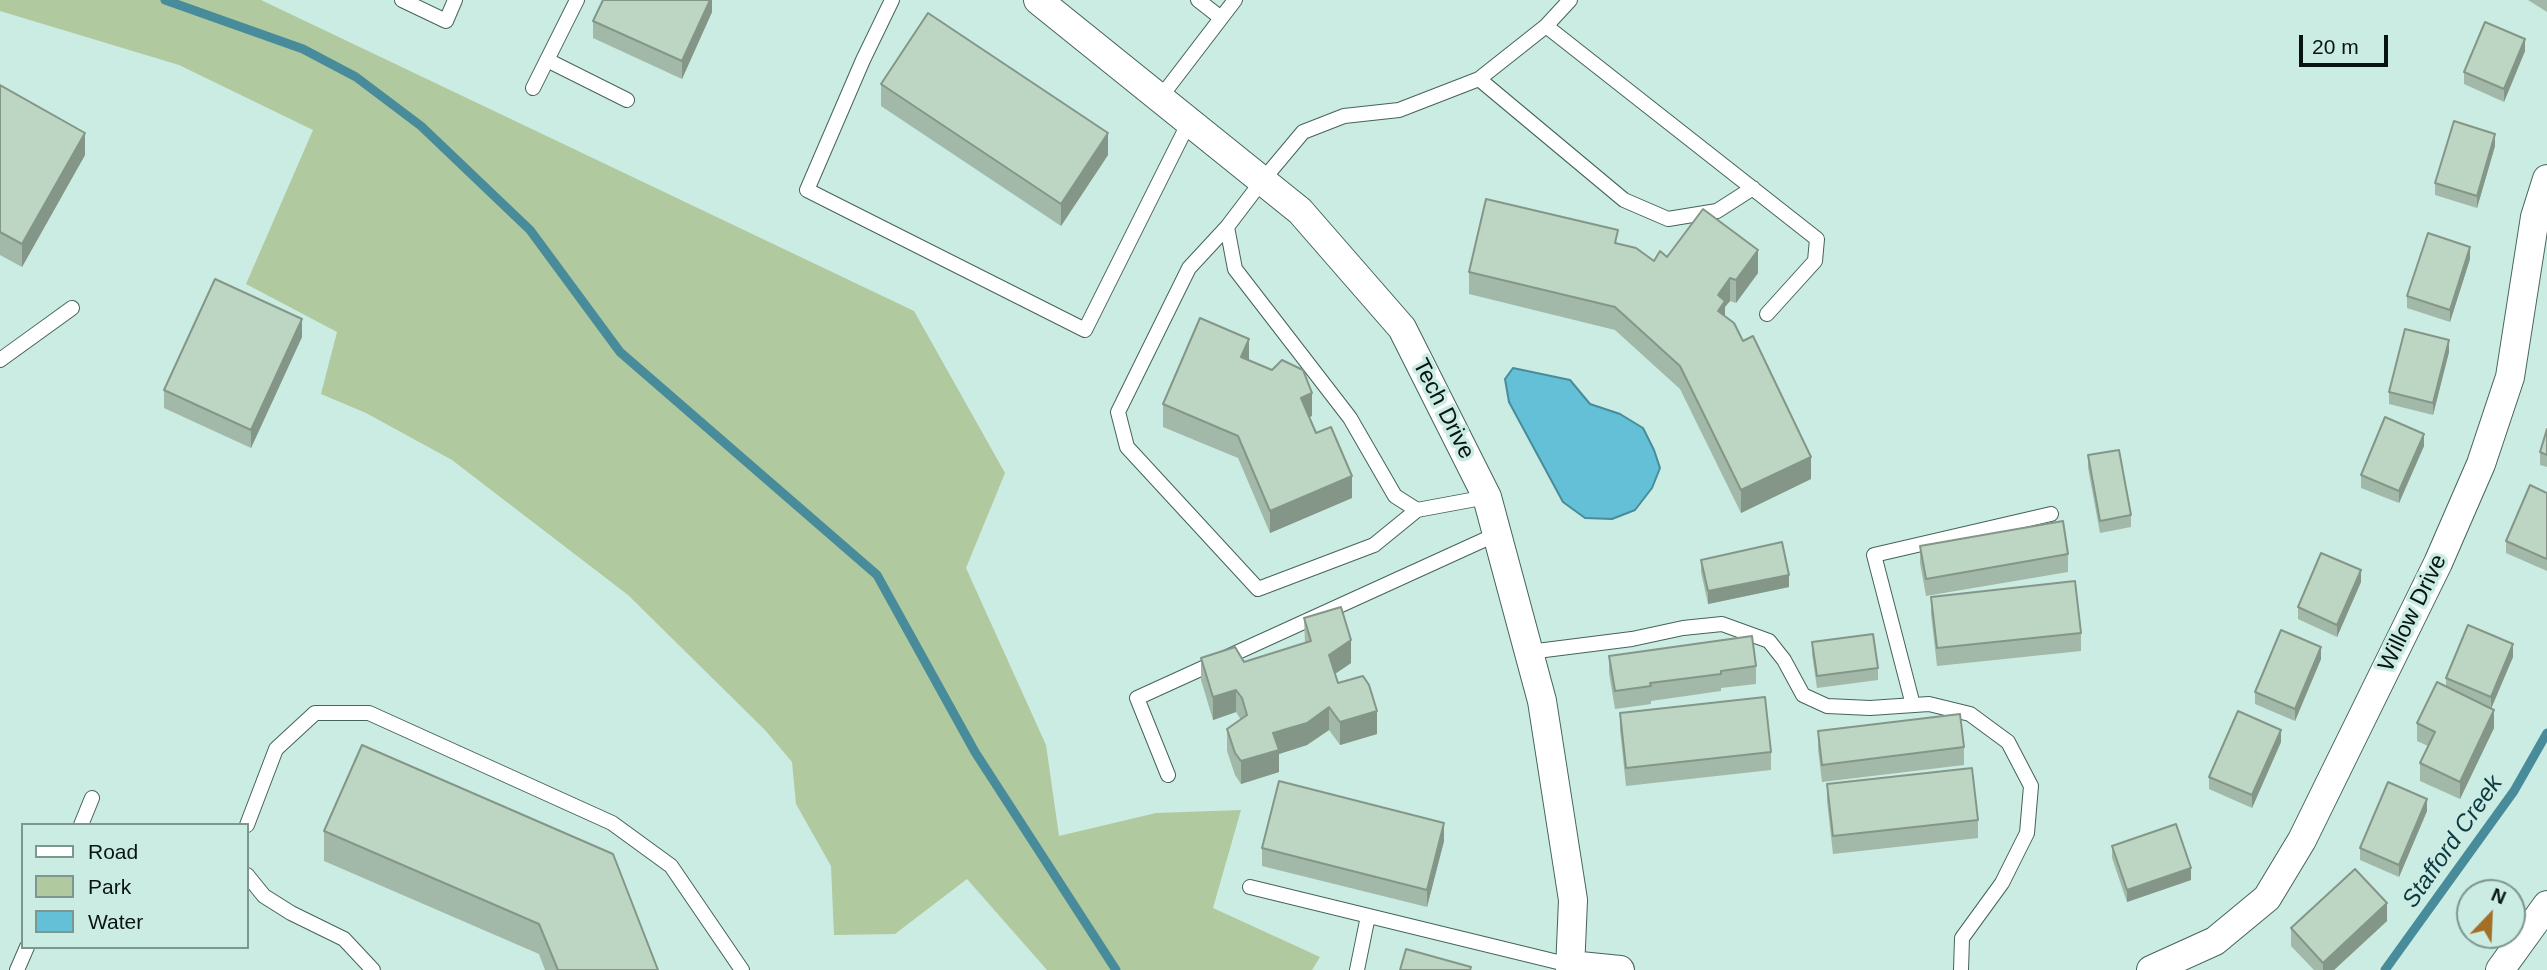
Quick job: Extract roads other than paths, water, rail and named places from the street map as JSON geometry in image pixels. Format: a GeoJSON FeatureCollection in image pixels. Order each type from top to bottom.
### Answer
{"type":"FeatureCollection","features":[{"type":"Feature","properties":{"kind":"street","name":"Tech Drive"},"geometry":{"type":"LineString","coordinates":[[1038,0],[1300,211],[1402,328],[1487,497],[1542,701],[1573,900],[1570,968]]}},
{"type":"Feature","properties":{"kind":"street","name":"Willow Drive"},"geometry":{"type":"LineString","coordinates":[[2151,970],[2215,941],[2267,898],[2302,840],[2438,563],[2481,464],[2510,377],[2535,218],[2547,179]]}},
{"type":"Feature","properties":{"kind":"street"},"geometry":{"type":"LineString","coordinates":[[2500,970],[2547,905]]}},
{"type":"Feature","properties":{"kind":"street"},"geometry":{"type":"LineString","coordinates":[[1570,968],[1620,970]]}},
{"type":"Feature","properties":{"kind":"lane"},"geometry":{"type":"LineString","coordinates":[[402,0],[446,21],[455,0]]}},
{"type":"Feature","properties":{"kind":"lane"},"geometry":{"type":"LineString","coordinates":[[533,88],[577,0]]}},
{"type":"Feature","properties":{"kind":"lane"},"geometry":{"type":"LineString","coordinates":[[892,0],[807,190],[1085,330],[1189,122]]}},
{"type":"Feature","properties":{"kind":"lane"},"geometry":{"type":"LineString","coordinates":[[1198,0],[1221,18]]}},
{"type":"Feature","properties":{"kind":"lane"},"geometry":{"type":"LineString","coordinates":[[1160,98],[1235,0]]}},
{"type":"Feature","properties":{"kind":"lane"},"geometry":{"type":"LineString","coordinates":[[1487,497],[1417,510],[1374,545],[1258,589],[1127,447],[1118,412],[1189,268],[1227,227],[1303,132],[1344,116],[1399,110],[1479,79],[1546,26],[1570,0]]}},
{"type":"Feature","properties":{"kind":"lane"},"geometry":{"type":"LineString","coordinates":[[1546,26],[1817,239],[1815,261],[1767,314]]}},
{"type":"Feature","properties":{"kind":"lane"},"geometry":{"type":"LineString","coordinates":[[547,60],[627,100]]}},
{"type":"Feature","properties":{"kind":"lane"},"geometry":{"type":"LineString","coordinates":[[1479,79],[1625,200],[1668,219],[1717,211],[1753,188]]}},
{"type":"Feature","properties":{"kind":"lane"},"geometry":{"type":"LineString","coordinates":[[1227,227],[1236,269],[1350,418],[1395,496],[1417,510]]}},
{"type":"Feature","properties":{"kind":"lane"},"geometry":{"type":"LineString","coordinates":[[0,360],[72,308]]}},
{"type":"Feature","properties":{"kind":"lane"},"geometry":{"type":"LineString","coordinates":[[1913,705],[1874,555],[2051,513]]}},
{"type":"Feature","properties":{"kind":"lane"},"geometry":{"type":"LineString","coordinates":[[1168,775],[1137,698],[1497,534]]}},
{"type":"Feature","properties":{"kind":"lane"},"geometry":{"type":"LineString","coordinates":[[1529,652],[1722,624],[1769,641],[1784,660],[1803,695],[1827,706],[1870,708],[1929,704],[1970,715],[2008,742],[2031,786],[2027,833],[2002,883],[1962,938],[1961,970]]}},
{"type":"Feature","properties":{"kind":"lane"},"geometry":{"type":"LineString","coordinates":[[248,823],[276,749],[315,713],[369,713],[612,823],[671,866],[742,970]]}},
{"type":"Feature","properties":{"kind":"lane"},"geometry":{"type":"LineString","coordinates":[[82,823],[92,798]]}},
{"type":"Feature","properties":{"kind":"lane"},"geometry":{"type":"LineString","coordinates":[[248,876],[264,896],[344,939],[373,970]]}},
{"type":"Feature","properties":{"kind":"lane"},"geometry":{"type":"LineString","coordinates":[[1251,887],[1570,968]]}},
{"type":"Feature","properties":{"kind":"lane"},"geometry":{"type":"LineString","coordinates":[[1357,970],[1368,916]]}},
{"type":"Feature","properties":{"kind":"lane"},"geometry":{"type":"LineString","coordinates":[[17,970],[26,949]]}},
{"type":"Feature","properties":{"kind":"water"},"geometry":{"type":"Polygon","coordinates":[[[1513,368],[1570,380],[1590,404],[1620,414],[1643,428],[1660,468],[1652,488],[1635,510],[1612,519],[1585,518],[1563,502],[1509,402],[1505,379],[1513,368]]]}},
{"type":"Feature","properties":{"kind":"waterway"},"geometry":{"type":"LineString","coordinates":[[165,0],[303,49],[356,77],[421,126],[530,230],[620,352],[877,575],[975,752],[1116,970]]}},
{"type":"Feature","properties":{"kind":"waterway","name":"Stafford Creek"},"geometry":{"type":"LineString","coordinates":[[2385,970],[2514,791],[2547,733]]}}]}
